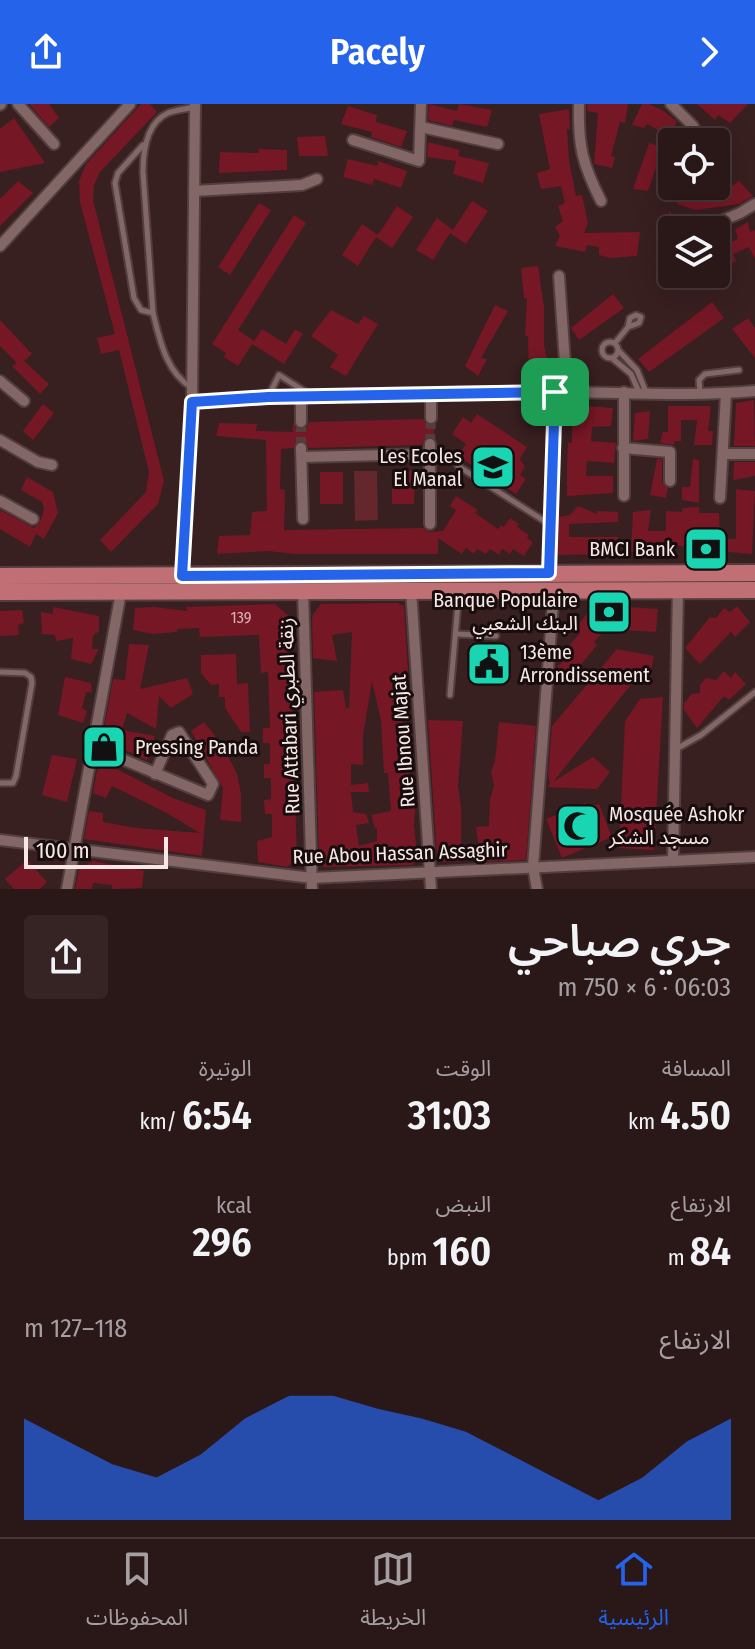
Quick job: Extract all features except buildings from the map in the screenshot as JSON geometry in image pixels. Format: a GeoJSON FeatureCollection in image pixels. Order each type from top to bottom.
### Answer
{"type":"FeatureCollection","features":[{"type":"Feature","properties":{"kind":"main road"},"geometry":{"type":"LineString","coordinates":[[0,576],[755,573]]}},
{"type":"Feature","properties":{"kind":"main road"},"geometry":{"type":"LineString","coordinates":[[0,592],[755,590]]}},
{"type":"Feature","properties":{"kind":"street"},"geometry":{"type":"LineString","coordinates":[[18,104],[54,144]]}},
{"type":"Feature","properties":{"kind":"street"},"geometry":{"type":"LineString","coordinates":[[0,246],[130,104]]}},
{"type":"Feature","properties":{"kind":"street"},"geometry":{"type":"LineString","coordinates":[[353,140],[419,161],[421,104]]}},
{"type":"Feature","properties":{"kind":"street"},"geometry":{"type":"LineString","coordinates":[[579,104],[581,156],[601,201]]}},
{"type":"Feature","properties":{"kind":"street"},"geometry":{"type":"LineString","coordinates":[[671,104],[694,128]]}},
{"type":"Feature","properties":{"kind":"street"},"geometry":{"type":"LineString","coordinates":[[182,576],[192,402],[194,106]]}},
{"type":"Feature","properties":{"kind":"street"},"geometry":{"type":"LineString","coordinates":[[421,127],[498,144]]}},
{"type":"Feature","properties":{"kind":"street"},"geometry":{"type":"LineString","coordinates":[[194,191],[302,185],[317,179]]}},
{"type":"Feature","properties":{"kind":"street"},"geometry":{"type":"LineString","coordinates":[[730,217],[755,204]]}},
{"type":"Feature","properties":{"kind":"street"},"geometry":{"type":"LineString","coordinates":[[549,573],[561,392],[559,276]]}},
{"type":"Feature","properties":{"kind":"street"},"geometry":{"type":"LineString","coordinates":[[0,381],[24,401]]}},
{"type":"Feature","properties":{"kind":"street"},"geometry":{"type":"LineString","coordinates":[[192,402],[268,397],[561,392],[726,394],[755,391]]}},
{"type":"Feature","properties":{"kind":"street"},"geometry":{"type":"LineString","coordinates":[[624,392],[624,496]]}},
{"type":"Feature","properties":{"kind":"street"},"geometry":{"type":"LineString","coordinates":[[431,394],[431,418]]}},
{"type":"Feature","properties":{"kind":"street"},"geometry":{"type":"LineString","coordinates":[[720,498],[726,394]]}},
{"type":"Feature","properties":{"kind":"street"},"geometry":{"type":"LineString","coordinates":[[301,397],[301,422]]}},
{"type":"Feature","properties":{"kind":"street"},"geometry":{"type":"LineString","coordinates":[[0,440],[38,462],[52,465]]}},
{"type":"Feature","properties":{"kind":"street"},"geometry":{"type":"LineString","coordinates":[[623,448],[670,452],[670,481]]}},
{"type":"Feature","properties":{"kind":"street"},"geometry":{"type":"LineString","coordinates":[[303,519],[302,452],[430,449],[430,524]]}},
{"type":"Feature","properties":{"kind":"street"},"geometry":{"type":"LineString","coordinates":[[723,454],[755,454]]}},
{"type":"Feature","properties":{"kind":"street"},"geometry":{"type":"LineString","coordinates":[[0,501],[33,519]]}},
{"type":"Feature","properties":{"kind":"street"},"geometry":{"type":"LineString","coordinates":[[673,861],[678,589]]}},
{"type":"Feature","properties":{"kind":"street","name":"Rue Ibnou Majat"},"geometry":{"type":"LineString","coordinates":[[411,590],[431,889]]}},
{"type":"Feature","properties":{"kind":"street"},"geometry":{"type":"LineString","coordinates":[[537,889],[533,867],[554,590]]}},
{"type":"Feature","properties":{"kind":"street","name":"Rue Attabari زنقة الطبري"},"geometry":{"type":"LineString","coordinates":[[303,591],[312,883]]}},
{"type":"Feature","properties":{"kind":"street"},"geometry":{"type":"LineString","coordinates":[[67,889],[121,592]]}},
{"type":"Feature","properties":{"kind":"street"},"geometry":{"type":"LineString","coordinates":[[93,747],[155,774],[208,795],[213,788],[179,732],[172,735],[155,774]]}},
{"type":"Feature","properties":{"kind":"street","name":"Rue Abou Hassan Assaghir"},"geometry":{"type":"LineString","coordinates":[[0,840],[312,883],[430,873],[755,857]]}},
{"type":"Feature","properties":{"kind":"lane"},"geometry":{"type":"LineString","coordinates":[[192,388],[182,382],[169,364],[153,313],[143,151],[158,121],[166,114],[194,106]]}},
{"type":"Feature","properties":{"kind":"lane"},"geometry":{"type":"LineString","coordinates":[[146,142],[118,173],[115,183],[134,298],[141,310],[153,313]]}},
{"type":"Feature","properties":{"kind":"lane"},"geometry":{"type":"LineString","coordinates":[[615,343],[628,327]]}},
{"type":"Feature","properties":{"kind":"lane"},"geometry":{"type":"LineString","coordinates":[[615,343],[607,343],[602,349],[604,357],[612,359],[631,374],[642,392]]}},
{"type":"Feature","properties":{"kind":"lane"},"geometry":{"type":"LineString","coordinates":[[615,343],[637,370],[642,392]]}},
{"type":"Feature","properties":{"kind":"lane"},"geometry":{"type":"LineString","coordinates":[[612,359],[619,351]]}},
{"type":"Feature","properties":{"kind":"lane"},"geometry":{"type":"LineString","coordinates":[[700,393],[699,380],[705,374],[739,370]]}},
{"type":"Feature","properties":{"kind":"lane"},"geometry":{"type":"LineString","coordinates":[[268,397],[279,375],[314,397]]}},
{"type":"Feature","properties":{"kind":"lane"},"geometry":{"type":"LineString","coordinates":[[458,466],[550,524]]}},
{"type":"Feature","properties":{"kind":"lane"},"geometry":{"type":"LineString","coordinates":[[450,695],[459,590]]}},
{"type":"Feature","properties":{"kind":"lane"},"geometry":{"type":"LineString","coordinates":[[457,634],[496,636]]}},
{"type":"Feature","properties":{"kind":"lane"},"geometry":{"type":"LineString","coordinates":[[0,672],[25,673],[31,677],[32,683],[16,776],[13,783],[0,783]]}},
{"type":"Feature","properties":{"kind":"lane"},"geometry":{"type":"LineString","coordinates":[[675,749],[701,735],[755,692]]}},
{"type":"Feature","properties":{"kind":"shaded area"},"geometry":{"type":"Polygon","coordinates":[[[354,471],[377,471],[378,520],[355,521],[354,471]]]}},
{"type":"Feature","properties":{"kind":"tunnel"},"geometry":{"type":"LineString","coordinates":[[430,444],[431,418]]}},
{"type":"Feature","properties":{"kind":"tunnel"},"geometry":{"type":"LineString","coordinates":[[301,422],[301,448]]}},
{"type":"Feature","properties":{"kind":"place","name":"Les Ecoles El Manal"},"geometry":{"type":"Point","coordinates":[493,467]}},
{"type":"Feature","properties":{"kind":"place","name":"BMCI Bank"},"geometry":{"type":"Point","coordinates":[706,549]}},
{"type":"Feature","properties":{"kind":"place","name":"Banque Populaire البنك الشعبي"},"geometry":{"type":"Point","coordinates":[609,612]}},
{"type":"Feature","properties":{"kind":"place","name":"13ème Arrondissement"},"geometry":{"type":"Point","coordinates":[489,664]}},
{"type":"Feature","properties":{"kind":"place","name":"Pressing Panda"},"geometry":{"type":"Point","coordinates":[104,747]}},
{"type":"Feature","properties":{"kind":"place","name":"Mosquée Ashokr مسجد الشكر"},"geometry":{"type":"Point","coordinates":[578,826]}},
{"type":"Feature","properties":{"kind":"route"},"geometry":{"type":"LineString","coordinates":[[555,392],[549,573],[182,576],[192,402],[268,397],[555,392]]}}]}
